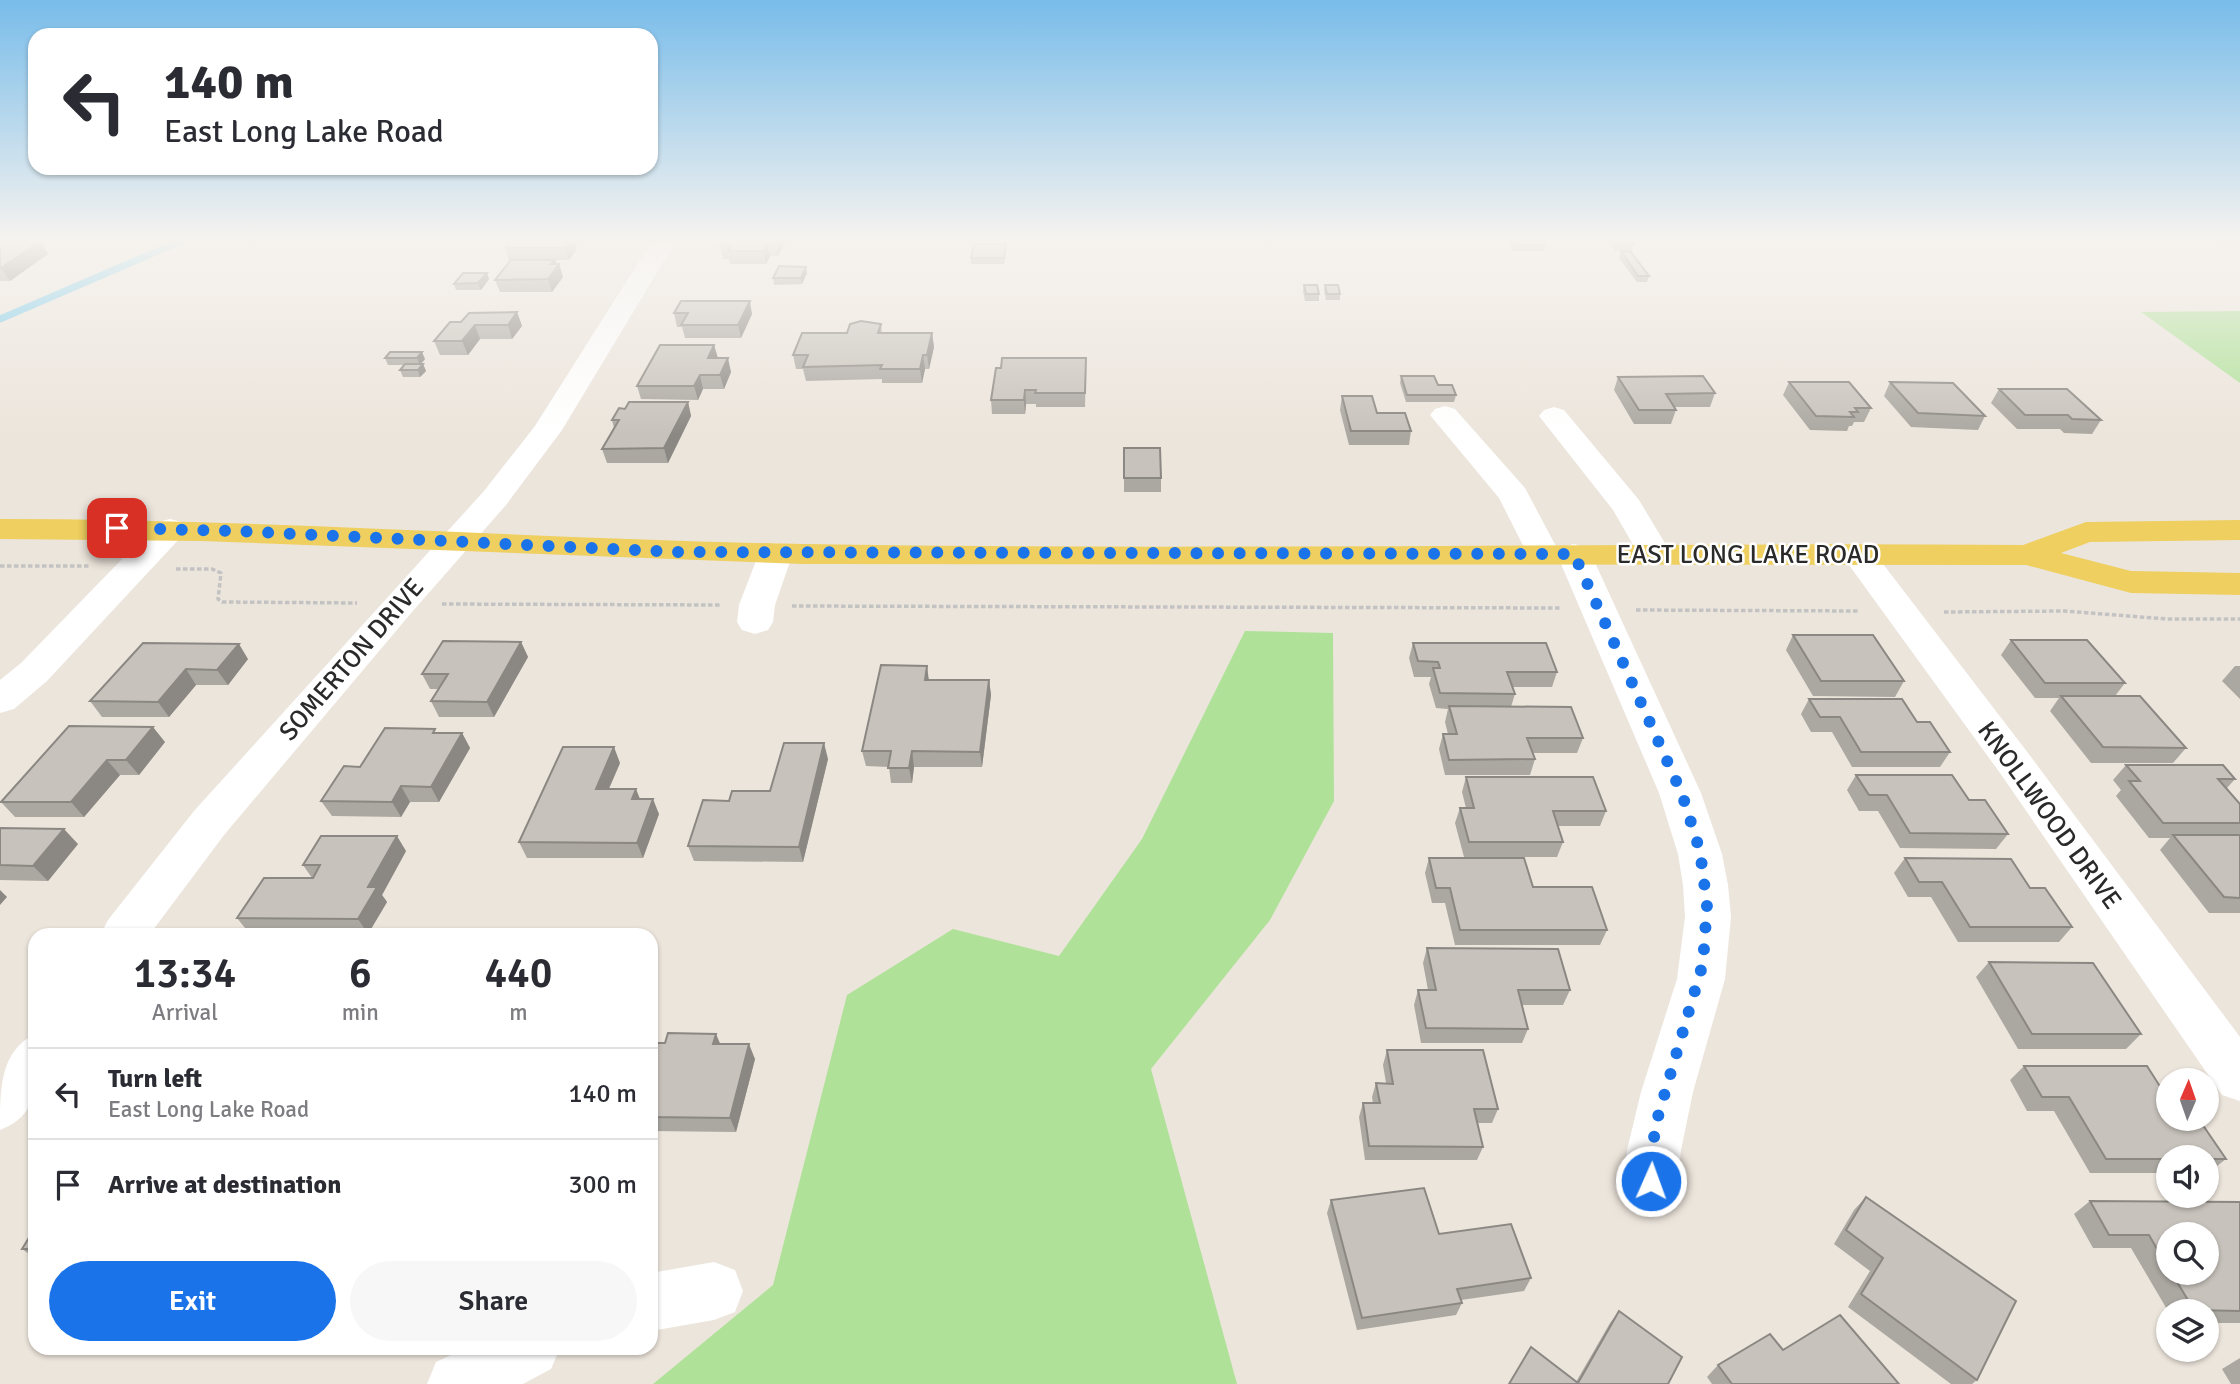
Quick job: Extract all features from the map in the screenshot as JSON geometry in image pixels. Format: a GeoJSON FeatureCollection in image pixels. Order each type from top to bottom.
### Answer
{"type":"FeatureCollection","features":[{"type":"Feature","properties":{"kind":"main road","name":"EAST LONG LAKE ROAD"},"geometry":{"type":"LineString","coordinates":[[3,531],[170,529],[575,548],[776,553],[2027,555],[2131,582],[2240,584]]}},
{"type":"Feature","properties":{"kind":"main road","name":"EAST LONG LAKE ROAD"},"geometry":{"type":"LineString","coordinates":[[2027,555],[2087,532],[2240,530]]}},
{"type":"Feature","properties":{"kind":"street","name":"SOMERTON DRIVE"},"geometry":{"type":"LineString","coordinates":[[128,928],[175,866],[262,760],[495,498],[547,430],[624,306]]}},
{"type":"Feature","properties":{"kind":"street"},"geometry":{"type":"LineString","coordinates":[[1446,415],[1514,495],[1559,554],[1682,794],[1700,851],[1707,905],[1704,958],[1657,1120],[1652,1149],[1651,1181]]}},
{"type":"Feature","properties":{"kind":"street"},"geometry":{"type":"LineString","coordinates":[[1554,416],[1628,507],[1655,555]]}},
{"type":"Feature","properties":{"kind":"street"},"geometry":{"type":"LineString","coordinates":[[0,700],[34,672],[170,529]]}},
{"type":"Feature","properties":{"kind":"street"},"geometry":{"type":"LineString","coordinates":[[756,614],[776,553]]}},
{"type":"Feature","properties":{"kind":"street","name":"KNOLLWOOD DRIVE"},"geometry":{"type":"LineString","coordinates":[[1858,554],[2014,763],[2240,1078]]}},
{"type":"Feature","properties":{"kind":"street"},"geometry":{"type":"LineString","coordinates":[[0,1106],[28,1067]]}},
{"type":"Feature","properties":{"kind":"street"},"geometry":{"type":"LineString","coordinates":[[658,1301],[715,1291]]}},
{"type":"Feature","properties":{"kind":"street"},"geometry":{"type":"LineString","coordinates":[[457,1384],[516,1355]]}},
{"type":"Feature","properties":{"kind":"path"},"geometry":{"type":"LineString","coordinates":[[0,566],[93,566]]}},
{"type":"Feature","properties":{"kind":"path"},"geometry":{"type":"LineString","coordinates":[[171,569],[212,569],[221,573],[218,599],[231,603],[367,603]]}},
{"type":"Feature","properties":{"kind":"path"},"geometry":{"type":"LineString","coordinates":[[430,604],[756,614],[1561,608]]}},
{"type":"Feature","properties":{"kind":"path"},"geometry":{"type":"LineString","coordinates":[[1624,610],[1869,611]]}},
{"type":"Feature","properties":{"kind":"path"},"geometry":{"type":"LineString","coordinates":[[1942,612],[2064,611],[2167,619],[2240,619]]}},
{"type":"Feature","properties":{"kind":"green space"},"geometry":{"type":"Polygon","coordinates":[[[2240,311],[2240,383],[2141,312],[2240,311]]]}},
{"type":"Feature","properties":{"kind":"green space"},"geometry":{"type":"Polygon","coordinates":[[[1245,631],[1333,633],[1334,801],[1270,920],[1151,1069],[1237,1384],[653,1384],[773,1285],[847,995],[953,929],[1059,956],[1142,839],[1245,631]]]}},
{"type":"Feature","properties":{"kind":"building"},"geometry":{"type":"Polygon","coordinates":[[[678,306],[748,306],[738,325],[681,325],[688,313],[674,313],[678,306]]]}},
{"type":"Feature","properties":{"kind":"building"},"geometry":{"type":"Polygon","coordinates":[[[517,312],[508,325],[475,325],[462,341],[434,341],[450,322],[461,322],[469,313],[517,312]]]}},
{"type":"Feature","properties":{"kind":"building"},"geometry":{"type":"Polygon","coordinates":[[[861,321],[881,324],[878,333],[932,333],[927,355],[923,355],[920,369],[880,369],[882,365],[803,367],[808,355],[793,355],[802,333],[847,333],[850,324],[861,321]]]}},
{"type":"Feature","properties":{"kind":"building"},"geometry":{"type":"Polygon","coordinates":[[[660,345],[714,345],[708,358],[728,358],[720,375],[700,375],[694,386],[637,386],[660,345]]]}},
{"type":"Feature","properties":{"kind":"building"},"geometry":{"type":"Polygon","coordinates":[[[390,352],[422,352],[417,358],[385,358],[390,352]]]}},
{"type":"Feature","properties":{"kind":"building"},"geometry":{"type":"Polygon","coordinates":[[[1002,358],[1086,358],[1085,393],[1035,393],[1036,390],[1025,390],[1024,400],[991,400],[996,368],[1001,368],[1002,358]]]}},
{"type":"Feature","properties":{"kind":"building"},"geometry":{"type":"Polygon","coordinates":[[[405,364],[423,364],[418,370],[400,370],[405,364]]]}},
{"type":"Feature","properties":{"kind":"building"},"geometry":{"type":"Polygon","coordinates":[[[1401,376],[1434,376],[1438,385],[1452,385],[1456,395],[1407,395],[1401,376]]]}},
{"type":"Feature","properties":{"kind":"building"},"geometry":{"type":"Polygon","coordinates":[[[1703,376],[1715,393],[1666,394],[1676,410],[1639,410],[1618,377],[1703,376]]]}},
{"type":"Feature","properties":{"kind":"building"},"geometry":{"type":"Polygon","coordinates":[[[1789,382],[1849,382],[1871,408],[1855,408],[1858,412],[1850,412],[1854,417],[1816,416],[1789,382]]]}},
{"type":"Feature","properties":{"kind":"building"},"geometry":{"type":"Polygon","coordinates":[[[1890,382],[1953,383],[1985,416],[1918,413],[1890,382]]]}},
{"type":"Feature","properties":{"kind":"building"},"geometry":{"type":"Polygon","coordinates":[[[1999,389],[2067,389],[2101,420],[2072,419],[2068,415],[2025,415],[1999,389]]]}},
{"type":"Feature","properties":{"kind":"building"},"geometry":{"type":"Polygon","coordinates":[[[1342,396],[1372,396],[1377,413],[1405,413],[1411,431],[1351,431],[1342,396]]]}},
{"type":"Feature","properties":{"kind":"building"},"geometry":{"type":"Polygon","coordinates":[[[629,402],[688,402],[664,448],[602,449],[619,420],[612,420],[619,408],[625,409],[629,402]]]}},
{"type":"Feature","properties":{"kind":"building"},"geometry":{"type":"Polygon","coordinates":[[[1124,448],[1160,448],[1161,478],[1124,478],[1124,448]]]}},
{"type":"Feature","properties":{"kind":"building"},"geometry":{"type":"Polygon","coordinates":[[[1793,635],[1873,635],[1904,681],[1821,681],[1793,635]]]}},
{"type":"Feature","properties":{"kind":"building"},"geometry":{"type":"Polygon","coordinates":[[[2011,640],[2087,640],[2125,683],[2045,683],[2011,640]]]}},
{"type":"Feature","properties":{"kind":"building"},"geometry":{"type":"Polygon","coordinates":[[[443,641],[521,642],[487,702],[431,701],[448,674],[422,674],[443,641]]]}},
{"type":"Feature","properties":{"kind":"building"},"geometry":{"type":"Polygon","coordinates":[[[143,643],[239,644],[217,670],[186,669],[158,702],[90,701],[143,643]]]}},
{"type":"Feature","properties":{"kind":"building"},"geometry":{"type":"Polygon","coordinates":[[[1413,643],[1546,643],[1557,672],[1507,672],[1515,694],[1440,693],[1433,668],[1440,668],[1438,662],[1418,661],[1413,643]]]}},
{"type":"Feature","properties":{"kind":"building"},"geometry":{"type":"Polygon","coordinates":[[[881,665],[927,666],[925,680],[989,680],[980,752],[912,751],[909,768],[888,768],[891,751],[862,751],[881,665]]]}},
{"type":"Feature","properties":{"kind":"building"},"geometry":{"type":"Polygon","coordinates":[[[2061,696],[2140,696],[2186,748],[2103,747],[2061,696]]]}},
{"type":"Feature","properties":{"kind":"building"},"geometry":{"type":"Polygon","coordinates":[[[1809,699],[1902,699],[1917,722],[1930,722],[1950,752],[1861,752],[1840,717],[1820,717],[1809,699]]]}},
{"type":"Feature","properties":{"kind":"building"},"geometry":{"type":"Polygon","coordinates":[[[1449,706],[1571,707],[1583,738],[1527,738],[1535,759],[1449,760],[1443,734],[1457,734],[1449,706]]]}},
{"type":"Feature","properties":{"kind":"building"},"geometry":{"type":"Polygon","coordinates":[[[69,726],[153,727],[126,760],[107,760],[71,802],[1,802],[69,726]]]}},
{"type":"Feature","properties":{"kind":"building"},"geometry":{"type":"Polygon","coordinates":[[[385,728],[435,729],[433,733],[462,733],[431,787],[401,786],[392,802],[321,801],[344,766],[360,767],[385,728]]]}},
{"type":"Feature","properties":{"kind":"building"},"geometry":{"type":"Polygon","coordinates":[[[784,743],[824,743],[799,847],[688,846],[703,800],[729,801],[732,791],[770,791],[784,743]]]}},
{"type":"Feature","properties":{"kind":"building"},"geometry":{"type":"Polygon","coordinates":[[[563,747],[614,747],[596,789],[636,789],[632,799],[653,799],[637,843],[519,842],[563,747]]]}},
{"type":"Feature","properties":{"kind":"building"},"geometry":{"type":"Polygon","coordinates":[[[2126,765],[2223,765],[2235,779],[2218,779],[2240,804],[2240,823],[2163,823],[2129,781],[2140,781],[2126,765]]]}},
{"type":"Feature","properties":{"kind":"building"},"geometry":{"type":"Polygon","coordinates":[[[1856,775],[1952,775],[1969,800],[1985,800],[2008,834],[1910,833],[1887,795],[1869,795],[1856,775]]]}},
{"type":"Feature","properties":{"kind":"building"},"geometry":{"type":"Polygon","coordinates":[[[1466,777],[1593,777],[1606,811],[1553,811],[1563,842],[1469,842],[1460,808],[1474,808],[1466,777]]]}},
{"type":"Feature","properties":{"kind":"building"},"geometry":{"type":"Polygon","coordinates":[[[0,828],[64,829],[33,866],[0,865],[0,828]]]}},
{"type":"Feature","properties":{"kind":"building"},"geometry":{"type":"Polygon","coordinates":[[[2173,835],[2240,835],[2240,898],[2224,897],[2173,835]]]}},
{"type":"Feature","properties":{"kind":"building"},"geometry":{"type":"Polygon","coordinates":[[[321,836],[397,836],[368,887],[377,887],[358,919],[237,918],[264,878],[313,878],[320,865],[303,865],[321,836]]]}},
{"type":"Feature","properties":{"kind":"building"},"geometry":{"type":"Polygon","coordinates":[[[1429,858],[1524,858],[1533,887],[1592,887],[1607,930],[1460,930],[1450,888],[1436,888],[1429,858]]]}},
{"type":"Feature","properties":{"kind":"building"},"geometry":{"type":"Polygon","coordinates":[[[1905,858],[2011,859],[2030,888],[2045,888],[2072,927],[1970,927],[1942,882],[1919,882],[1905,858]]]}},
{"type":"Feature","properties":{"kind":"building"},"geometry":{"type":"Polygon","coordinates":[[[1427,948],[1558,949],[1570,990],[1518,990],[1528,1029],[1426,1028],[1418,990],[1436,990],[1427,948]]]}},
{"type":"Feature","properties":{"kind":"building"},"geometry":{"type":"Polygon","coordinates":[[[1989,962],[2093,963],[2141,1034],[2032,1034],[1989,962]]]}},
{"type":"Feature","properties":{"kind":"building"},"geometry":{"type":"Polygon","coordinates":[[[668,1033],[716,1034],[713,1044],[749,1044],[730,1118],[658,1117],[658,1043],[665,1043],[668,1033]]]}},
{"type":"Feature","properties":{"kind":"building"},"geometry":{"type":"Polygon","coordinates":[[[1387,1050],[1483,1050],[1498,1109],[1474,1109],[1483,1147],[1369,1146],[1363,1103],[1380,1103],[1376,1083],[1393,1084],[1387,1050]]]}},
{"type":"Feature","properties":{"kind":"building"},"geometry":{"type":"Polygon","coordinates":[[[2024,1066],[2147,1066],[2156,1080],[2156,1131],[2207,1131],[2216,1145],[2156,1145],[2156,1159],[2106,1159],[2069,1097],[2042,1097],[2024,1066]]]}},
{"type":"Feature","properties":{"kind":"building"},"geometry":{"type":"Polygon","coordinates":[[[2219,1149],[2226,1159],[2219,1159],[2219,1149]]]}},
{"type":"Feature","properties":{"kind":"building"},"geometry":{"type":"Polygon","coordinates":[[[1424,1188],[1439,1234],[1511,1224],[1531,1278],[1457,1289],[1462,1303],[1362,1318],[1331,1200],[1424,1188]]]}},
{"type":"Feature","properties":{"kind":"building"},"geometry":{"type":"Polygon","coordinates":[[[1866,1197],[2016,1301],[1977,1380],[1861,1294],[1883,1258],[1846,1230],[1866,1197]]]}},
{"type":"Feature","properties":{"kind":"building"},"geometry":{"type":"Polygon","coordinates":[[[2090,1201],[2156,1201],[2156,1208],[2219,1208],[2219,1202],[2240,1202],[2240,1311],[2219,1311],[2219,1299],[2187,1299],[2179,1285],[2219,1285],[2219,1222],[2156,1222],[2156,1247],[2149,1235],[2109,1235],[2090,1201]]]}},
{"type":"Feature","properties":{"kind":"building"},"geometry":{"type":"Polygon","coordinates":[[[1619,1311],[1682,1357],[1668,1384],[1509,1384],[1531,1347],[1578,1383],[1619,1311]]]}},
{"type":"Feature","properties":{"kind":"building"},"geometry":{"type":"Polygon","coordinates":[[[1840,1315],[1899,1384],[1732,1384],[1718,1365],[1770,1334],[1783,1350],[1840,1315]]]}},
{"type":"Feature","properties":{"kind":"waterway"},"geometry":{"type":"LineString","coordinates":[[0,319],[31,306]]}},
{"type":"Feature","properties":{"kind":"route"},"geometry":{"type":"LineString","coordinates":[[117,528],[676,552],[1574,554],[1682,794],[1700,851],[1707,905],[1706,948],[1700,978],[1657,1120],[1652,1149],[1651,1181]]}}]}
